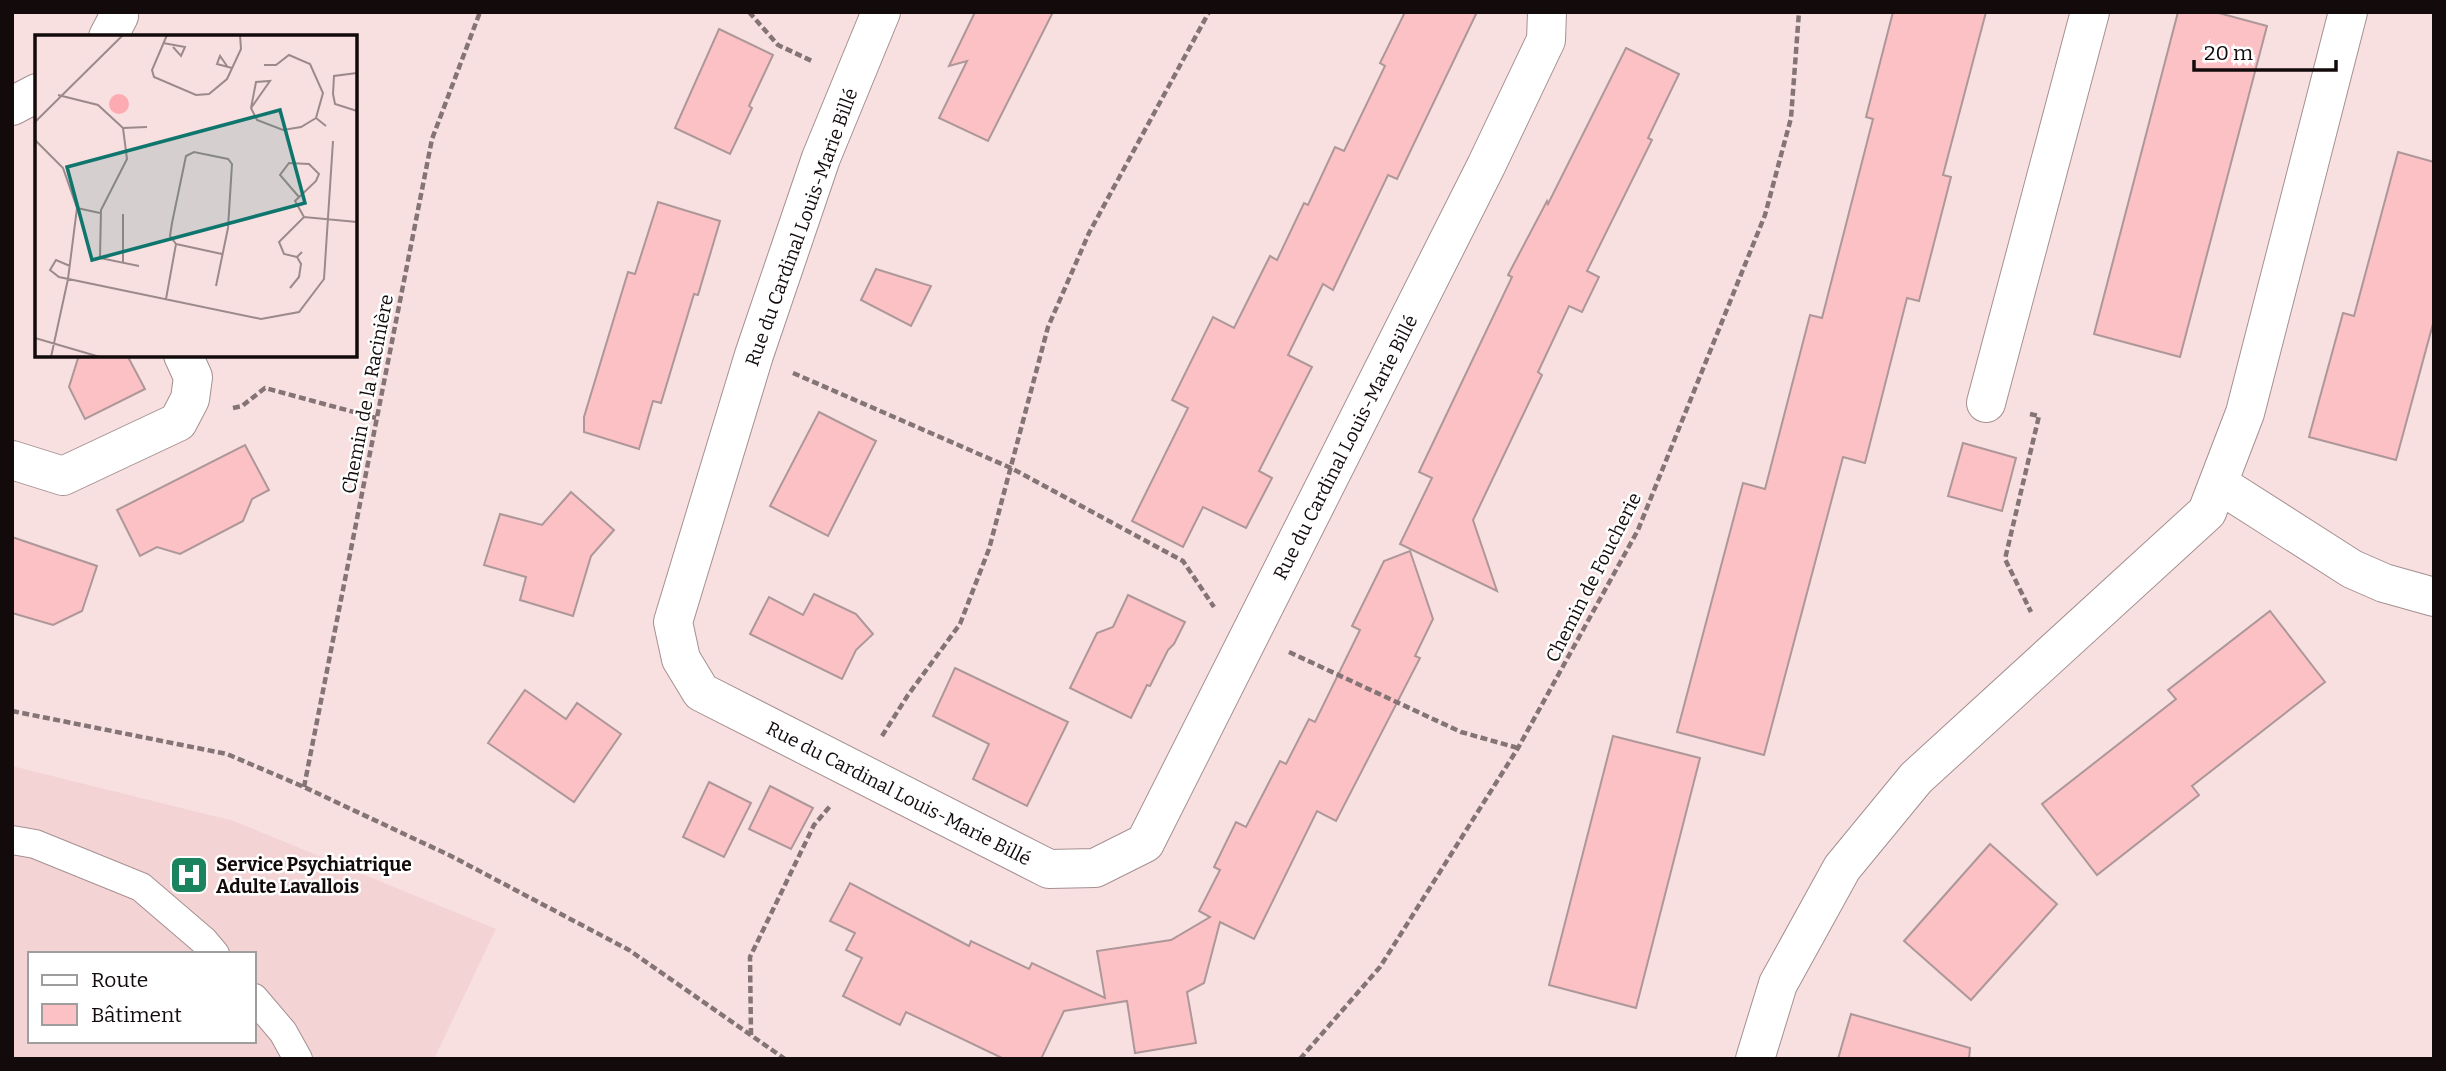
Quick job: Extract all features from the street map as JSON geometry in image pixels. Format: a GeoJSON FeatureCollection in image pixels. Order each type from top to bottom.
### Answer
{"type":"FeatureCollection","features":[{"type":"Feature","properties":{"kind":"street"},"geometry":{"type":"LineString","coordinates":[[109,35],[119,16],[117,12]]}},
{"type":"Feature","properties":{"kind":"street","name":"Rue du Cardinal Louis-Marie Billé"},"geometry":{"type":"LineString","coordinates":[[881,12],[821,158],[754,355],[673,622],[681,659],[701,692],[1049,869],[1095,868],[1145,843],[1486,166],[1546,40],[1546,12]]}},
{"type":"Feature","properties":{"kind":"street"},"geometry":{"type":"LineString","coordinates":[[1986,403],[2090,12]]}},
{"type":"Feature","properties":{"kind":"street"},"geometry":{"type":"LineString","coordinates":[[1755,1059],[1778,984],[1842,868],[1916,778],[2207,512],[2245,413],[2348,12]]}},
{"type":"Feature","properties":{"kind":"street"},"geometry":{"type":"LineString","coordinates":[[12,106],[35,94]]}},
{"type":"Feature","properties":{"kind":"street"},"geometry":{"type":"LineString","coordinates":[[12,460],[63,476],[178,422],[190,400],[193,377],[184,357]]}},
{"type":"Feature","properties":{"kind":"street"},"geometry":{"type":"LineString","coordinates":[[2219,484],[2352,569],[2384,583],[2434,597]]}},
{"type":"Feature","properties":{"kind":"lane"},"geometry":{"type":"LineString","coordinates":[[12,839],[35,844],[141,887],[213,952]]}},
{"type":"Feature","properties":{"kind":"lane"},"geometry":{"type":"LineString","coordinates":[[256,1000],[283,1032],[298,1059]]}},
{"type":"Feature","properties":{"kind":"path","name":"Chemin de la Racinière"},"geometry":{"type":"LineString","coordinates":[[304,787],[432,138],[480,12]]}},
{"type":"Feature","properties":{"kind":"path"},"geometry":{"type":"LineString","coordinates":[[749,12],[778,45],[823,66]]}},
{"type":"Feature","properties":{"kind":"path"},"geometry":{"type":"LineString","coordinates":[[751,1035],[750,957],[814,825],[859,772],[908,695],[960,624],[989,549],[1048,327],[1089,233],[1209,12]]}},
{"type":"Feature","properties":{"kind":"path","name":"Chemin de Foucherie"},"geometry":{"type":"LineString","coordinates":[[1300,1059],[1380,967],[1518,748],[1638,530],[1765,215],[1791,118],[1799,12]]}},
{"type":"Feature","properties":{"kind":"path"},"geometry":{"type":"LineString","coordinates":[[754,355],[1011,468],[1183,561],[1221,617],[1252,634],[1461,732],[1518,748]]}},
{"type":"Feature","properties":{"kind":"path"},"geometry":{"type":"LineString","coordinates":[[178,422],[242,406],[265,388],[376,418]]}},
{"type":"Feature","properties":{"kind":"path"},"geometry":{"type":"LineString","coordinates":[[1986,403],[2039,416],[2005,559],[2052,654]]}},
{"type":"Feature","properties":{"kind":"path"},"geometry":{"type":"LineString","coordinates":[[12,711],[227,754],[304,787],[452,856],[629,950],[781,1058]]}},
{"type":"Feature","properties":{"kind":"shaded area","name":"Service Psychiatrique Adulte Lavallois"},"geometry":{"type":"Polygon","coordinates":[[[12,766],[234,821],[496,929],[434,1059],[12,1059],[12,766]]]}},
{"type":"Feature","properties":{"kind":"building"},"geometry":{"type":"Polygon","coordinates":[[[975,12],[1053,12],[988,141],[939,118],[967,61],[949,66],[975,12]]]}},
{"type":"Feature","properties":{"kind":"building"},"geometry":{"type":"Polygon","coordinates":[[[1405,12],[1477,12],[1397,179],[1388,175],[1333,290],[1323,284],[1288,355],[1312,367],[1259,471],[1272,478],[1246,528],[1203,507],[1183,547],[1132,521],[1188,408],[1172,400],[1213,317],[1234,328],[1270,256],[1277,260],[1304,203],[1308,205],[1335,147],[1344,151],[1385,66],[1380,63],[1405,12]]]}},
{"type":"Feature","properties":{"kind":"building"},"geometry":{"type":"Polygon","coordinates":[[[1893,12],[1986,12],[1943,175],[1951,177],[1919,301],[1907,298],[1865,463],[1843,457],[1764,755],[1677,732],[1743,483],[1765,489],[1810,315],[1822,318],[1873,119],[1866,117],[1893,12]]]}},
{"type":"Feature","properties":{"kind":"building"},"geometry":{"type":"Polygon","coordinates":[[[2178,12],[2215,12],[2267,26],[2180,357],[2094,334],[2178,12]]]}},
{"type":"Feature","properties":{"kind":"building"},"geometry":{"type":"Polygon","coordinates":[[[719,29],[773,55],[730,154],[675,128],[719,29]]]}},
{"type":"Feature","properties":{"kind":"building"},"geometry":{"type":"Polygon","coordinates":[[[1626,48],[1679,74],[1648,138],[1652,140],[1587,271],[1599,277],[1582,312],[1569,306],[1538,372],[1542,375],[1473,520],[1497,591],[1400,544],[1432,478],[1419,472],[1512,277],[1508,275],[1547,201],[1548,204],[1626,48]]]}},
{"type":"Feature","properties":{"kind":"building"},"geometry":{"type":"Polygon","coordinates":[[[2398,152],[2434,162],[2434,320],[2396,460],[2309,437],[2343,313],[2354,316],[2398,152]]]}},
{"type":"Feature","properties":{"kind":"building"},"geometry":{"type":"Polygon","coordinates":[[[658,202],[720,221],[698,295],[694,294],[661,403],[653,401],[639,449],[584,432],[584,417],[628,272],[635,274],[658,202]]]}},
{"type":"Feature","properties":{"kind":"building"},"geometry":{"type":"Polygon","coordinates":[[[876,269],[931,286],[911,326],[861,300],[876,269]]]}},
{"type":"Feature","properties":{"kind":"building"},"geometry":{"type":"Polygon","coordinates":[[[78,357],[128,357],[145,389],[85,419],[69,387],[78,357]]]}},
{"type":"Feature","properties":{"kind":"building"},"geometry":{"type":"Polygon","coordinates":[[[819,412],[876,441],[828,536],[770,506],[819,412]]]}},
{"type":"Feature","properties":{"kind":"building"},"geometry":{"type":"Polygon","coordinates":[[[1963,443],[2016,458],[2002,511],[1948,496],[1963,443]]]}},
{"type":"Feature","properties":{"kind":"building"},"geometry":{"type":"Polygon","coordinates":[[[245,445],[269,490],[252,499],[243,521],[180,554],[157,547],[140,556],[117,510],[245,445]]]}},
{"type":"Feature","properties":{"kind":"building"},"geometry":{"type":"Polygon","coordinates":[[[571,492],[614,530],[591,556],[573,616],[520,600],[526,577],[484,565],[500,514],[542,525],[571,492]]]}},
{"type":"Feature","properties":{"kind":"building"},"geometry":{"type":"Polygon","coordinates":[[[12,537],[97,566],[82,611],[53,625],[12,613],[12,537]]]}},
{"type":"Feature","properties":{"kind":"building"},"geometry":{"type":"Polygon","coordinates":[[[1410,551],[1433,619],[1415,656],[1420,658],[1336,821],[1317,811],[1254,939],[1220,922],[1204,983],[1187,992],[1196,1043],[1135,1053],[1127,1001],[1064,1011],[1041,1059],[1004,1059],[906,1012],[900,1025],[843,996],[862,958],[846,950],[855,933],[830,921],[850,883],[969,946],[971,941],[1029,969],[1032,963],[1105,998],[1097,951],[1171,940],[1210,917],[1199,911],[1220,870],[1214,867],[1236,822],[1246,827],[1280,761],[1286,764],[1309,719],[1315,722],[1360,630],[1352,626],[1384,561],[1410,551]]]}},
{"type":"Feature","properties":{"kind":"building"},"geometry":{"type":"Polygon","coordinates":[[[814,594],[856,614],[873,634],[856,650],[842,679],[750,634],[769,597],[803,615],[814,594]]]}},
{"type":"Feature","properties":{"kind":"building"},"geometry":{"type":"Polygon","coordinates":[[[1128,595],[1185,622],[1150,686],[1147,685],[1131,718],[1070,688],[1097,633],[1113,627],[1128,595]]]}},
{"type":"Feature","properties":{"kind":"building"},"geometry":{"type":"Polygon","coordinates":[[[2270,611],[2325,682],[2192,786],[2199,795],[2097,875],[2042,804],[2176,699],[2168,690],[2270,611]]]}},
{"type":"Feature","properties":{"kind":"building"},"geometry":{"type":"Polygon","coordinates":[[[955,668],[1068,722],[1027,806],[973,779],[989,744],[933,716],[955,668]]]}},
{"type":"Feature","properties":{"kind":"building"},"geometry":{"type":"Polygon","coordinates":[[[525,690],[566,719],[577,703],[621,734],[574,802],[488,743],[525,690]]]}},
{"type":"Feature","properties":{"kind":"building"},"geometry":{"type":"Polygon","coordinates":[[[1613,736],[1700,758],[1636,1008],[1549,985],[1613,736]]]}},
{"type":"Feature","properties":{"kind":"building"},"geometry":{"type":"Polygon","coordinates":[[[709,782],[751,803],[724,857],[683,837],[709,782]]]}},
{"type":"Feature","properties":{"kind":"building"},"geometry":{"type":"Polygon","coordinates":[[[770,786],[813,808],[791,849],[749,829],[770,786]]]}},
{"type":"Feature","properties":{"kind":"building"},"geometry":{"type":"Polygon","coordinates":[[[1990,844],[2057,904],[1971,1000],[1904,941],[1990,844]]]}},
{"type":"Feature","properties":{"kind":"building"},"geometry":{"type":"Polygon","coordinates":[[[1851,1014],[1970,1048],[1969,1059],[1838,1059],[1851,1014]]]}},
{"type":"Feature","properties":{"kind":"place","name":"Service Psychiatrique Adulte Lavallois"},"geometry":{"type":"Point","coordinates":[189,875]}}]}
